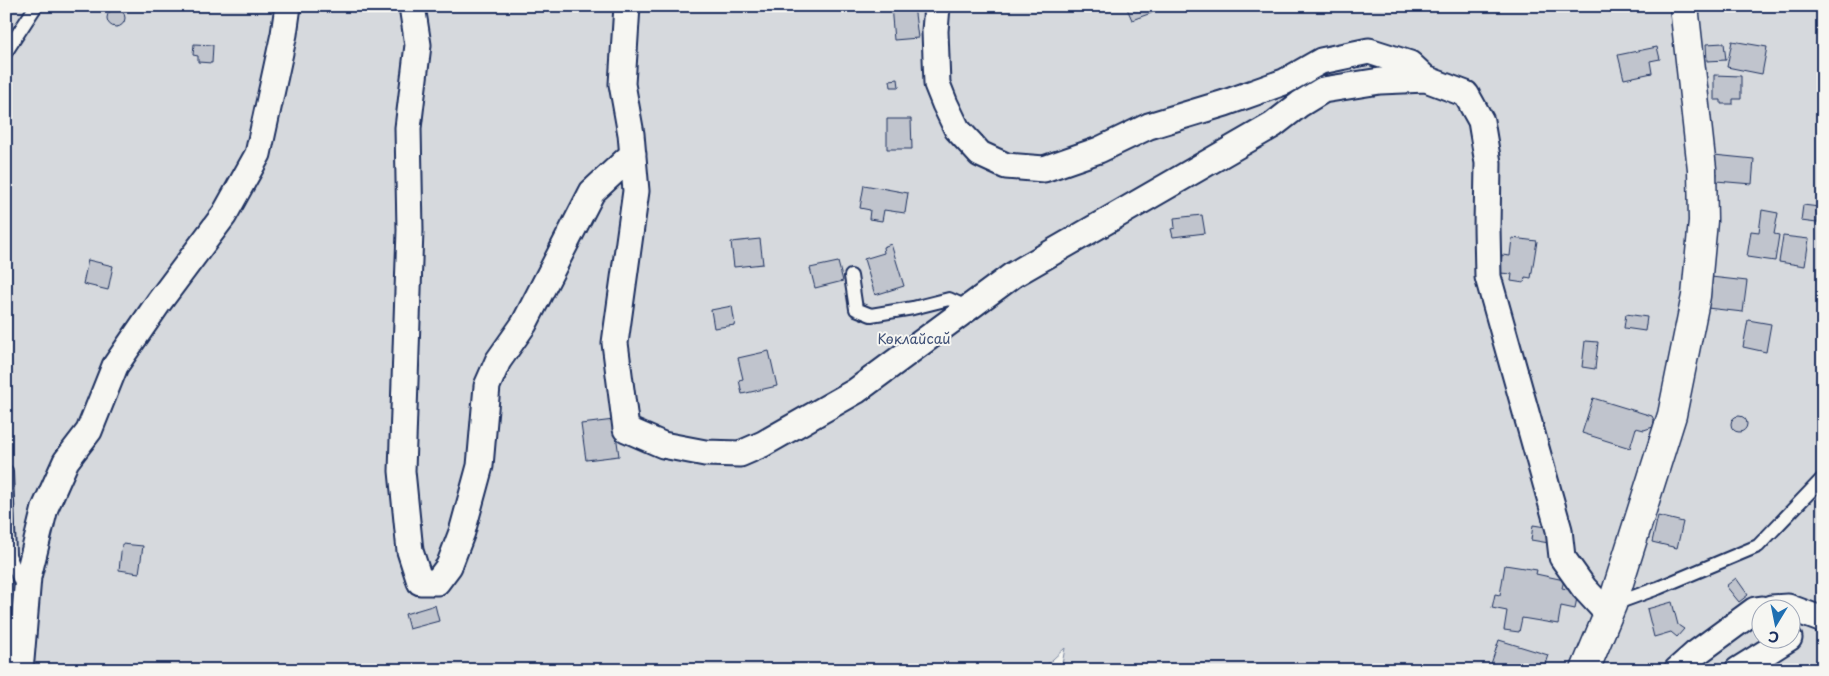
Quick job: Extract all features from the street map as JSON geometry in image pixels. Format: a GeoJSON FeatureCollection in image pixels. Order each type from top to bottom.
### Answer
{"type":"FeatureCollection","features":[{"type":"Feature","properties":{"kind":"street"},"geometry":{"type":"LineString","coordinates":[[11,670],[21,660],[28,577],[45,508],[66,461],[89,431],[115,366],[159,302],[224,215],[258,154],[284,34],[288,6]]}},
{"type":"Feature","properties":{"kind":"street"},"geometry":{"type":"LineString","coordinates":[[412,6],[418,45],[408,128],[410,230],[402,471],[410,551],[420,582],[437,582],[449,566],[459,541],[480,466],[487,386],[498,361],[524,324],[592,192],[633,154]]}},
{"type":"Feature","properties":{"kind":"street"},"geometry":{"type":"LineString","coordinates":[[627,6],[622,84],[631,134],[636,191],[615,343],[626,429],[663,445],[705,453],[740,454],[800,425],[856,391],[1013,275],[1273,125],[1300,104],[1323,90],[1380,81],[1426,79]]}},
{"type":"Feature","properties":{"kind":"street"},"geometry":{"type":"LineString","coordinates":[[938,6],[935,31],[937,84],[945,104],[957,129],[980,154],[1006,166],[1044,169],[1099,150],[1148,126],[1225,104],[1284,82],[1321,60],[1369,51],[1410,64],[1426,79],[1466,94],[1481,120],[1488,163],[1488,277],[1559,530],[1562,557],[1584,588],[1610,609]]}},
{"type":"Feature","properties":{"kind":"street"},"geometry":{"type":"LineString","coordinates":[[1585,670],[1610,609],[1672,415],[1696,296],[1703,221],[1702,169],[1684,6]]}},
{"type":"Feature","properties":{"kind":"street"},"geometry":{"type":"LineString","coordinates":[[1677,670],[1695,654],[1752,612]]}},
{"type":"Feature","properties":{"kind":"street"},"geometry":{"type":"LineString","coordinates":[[1802,613],[1823,621]]}},
{"type":"Feature","properties":{"kind":"street"},"geometry":{"type":"LineString","coordinates":[[1802,632],[1823,621]]}},
{"type":"Feature","properties":{"kind":"street"},"geometry":{"type":"LineString","coordinates":[[1738,670],[1774,648]]}},
{"type":"Feature","properties":{"kind":"lane"},"geometry":{"type":"LineString","coordinates":[[6,52],[36,6]]}},
{"type":"Feature","properties":{"kind":"lane"},"geometry":{"type":"LineString","coordinates":[[852,276],[856,309],[871,316],[949,299],[969,308]]}},
{"type":"Feature","properties":{"kind":"lane"},"geometry":{"type":"LineString","coordinates":[[6,471],[9,556],[27,598]]}},
{"type":"Feature","properties":{"kind":"lane"},"geometry":{"type":"LineString","coordinates":[[1610,609],[1758,546],[1823,478]]}},
{"type":"Feature","properties":{"kind":"green space","name":"Көклайсай"},"geometry":{"type":"Polygon","coordinates":[[[6,6],[1823,6],[1823,670],[1061,670],[1065,648],[1041,670],[6,670],[6,6]]]}},
{"type":"Feature","properties":{"kind":"building"},"geometry":{"type":"Polygon","coordinates":[[[891,6],[914,6],[918,38],[894,40],[891,6]]]}},
{"type":"Feature","properties":{"kind":"building"},"geometry":{"type":"Polygon","coordinates":[[[1126,6],[1152,6],[1154,12],[1132,20],[1126,6]]]}},
{"type":"Feature","properties":{"kind":"building"},"geometry":{"type":"Polygon","coordinates":[[[112,9],[120,9],[125,14],[123,25],[112,27],[107,22],[107,14],[112,9]]]}},
{"type":"Feature","properties":{"kind":"building"},"geometry":{"type":"Polygon","coordinates":[[[1732,41],[1767,47],[1762,74],[1727,67],[1732,41]]]}},
{"type":"Feature","properties":{"kind":"building"},"geometry":{"type":"Polygon","coordinates":[[[1724,43],[1726,60],[1707,61],[1706,44],[1724,43]]]}},
{"type":"Feature","properties":{"kind":"building"},"geometry":{"type":"Polygon","coordinates":[[[194,44],[213,45],[212,63],[198,62],[198,56],[193,55],[194,44]]]}},
{"type":"Feature","properties":{"kind":"building"},"geometry":{"type":"Polygon","coordinates":[[[1657,47],[1660,59],[1650,61],[1652,73],[1624,79],[1618,55],[1657,47]]]}},
{"type":"Feature","properties":{"kind":"building"},"geometry":{"type":"Polygon","coordinates":[[[1714,75],[1741,76],[1741,99],[1733,99],[1733,104],[1721,104],[1721,100],[1714,100],[1714,75]]]}},
{"type":"Feature","properties":{"kind":"building"},"geometry":{"type":"Polygon","coordinates":[[[898,79],[899,87],[891,87],[890,80],[898,79]]]}},
{"type":"Feature","properties":{"kind":"building"},"geometry":{"type":"Polygon","coordinates":[[[887,119],[911,119],[912,149],[887,149],[887,119]]]}},
{"type":"Feature","properties":{"kind":"building"},"geometry":{"type":"Polygon","coordinates":[[[1714,155],[1754,159],[1752,184],[1716,181],[1717,173],[1713,173],[1714,155]]]}},
{"type":"Feature","properties":{"kind":"building"},"geometry":{"type":"Polygon","coordinates":[[[864,185],[908,193],[905,213],[884,210],[882,221],[869,219],[870,210],[860,208],[864,185]]]}},
{"type":"Feature","properties":{"kind":"building"},"geometry":{"type":"Polygon","coordinates":[[[1803,205],[1819,207],[1817,223],[1801,221],[1803,205]]]}},
{"type":"Feature","properties":{"kind":"building"},"geometry":{"type":"Polygon","coordinates":[[[1762,210],[1778,213],[1774,234],[1779,235],[1775,261],[1747,257],[1751,231],[1759,232],[1762,210]]]}},
{"type":"Feature","properties":{"kind":"building"},"geometry":{"type":"Polygon","coordinates":[[[1202,215],[1205,233],[1173,237],[1171,229],[1175,228],[1174,218],[1202,215]]]}},
{"type":"Feature","properties":{"kind":"building"},"geometry":{"type":"Polygon","coordinates":[[[1783,236],[1809,239],[1805,266],[1779,262],[1783,236]]]}},
{"type":"Feature","properties":{"kind":"building"},"geometry":{"type":"Polygon","coordinates":[[[1512,238],[1537,241],[1531,278],[1525,277],[1524,283],[1511,281],[1512,274],[1500,273],[1502,255],[1510,256],[1512,238]]]}},
{"type":"Feature","properties":{"kind":"building"},"geometry":{"type":"Polygon","coordinates":[[[760,239],[763,264],[734,267],[731,242],[760,239]]]}},
{"type":"Feature","properties":{"kind":"building"},"geometry":{"type":"Polygon","coordinates":[[[891,244],[904,286],[875,295],[864,259],[884,253],[883,247],[891,244]]]}},
{"type":"Feature","properties":{"kind":"building"},"geometry":{"type":"Polygon","coordinates":[[[88,260],[113,266],[108,290],[83,284],[88,260]]]}},
{"type":"Feature","properties":{"kind":"building"},"geometry":{"type":"Polygon","coordinates":[[[838,262],[843,281],[815,288],[810,268],[838,262]]]}},
{"type":"Feature","properties":{"kind":"building"},"geometry":{"type":"Polygon","coordinates":[[[1711,277],[1747,281],[1743,312],[1707,308],[1711,277]]]}},
{"type":"Feature","properties":{"kind":"building"},"geometry":{"type":"Polygon","coordinates":[[[732,306],[735,325],[714,328],[711,310],[732,306]]]}},
{"type":"Feature","properties":{"kind":"building"},"geometry":{"type":"Polygon","coordinates":[[[1626,314],[1647,317],[1645,331],[1624,328],[1626,314]]]}},
{"type":"Feature","properties":{"kind":"building"},"geometry":{"type":"Polygon","coordinates":[[[1748,320],[1771,324],[1766,352],[1743,347],[1748,320]]]}},
{"type":"Feature","properties":{"kind":"building"},"geometry":{"type":"Polygon","coordinates":[[[1585,341],[1598,342],[1595,369],[1582,367],[1585,341]]]}},
{"type":"Feature","properties":{"kind":"building"},"geometry":{"type":"Polygon","coordinates":[[[769,351],[777,386],[742,394],[739,380],[743,379],[738,358],[769,351]]]}},
{"type":"Feature","properties":{"kind":"building"},"geometry":{"type":"Polygon","coordinates":[[[1593,398],[1652,416],[1654,420],[1653,427],[1644,430],[1636,428],[1630,448],[1582,433],[1593,398]]]}},
{"type":"Feature","properties":{"kind":"building"},"geometry":{"type":"Polygon","coordinates":[[[1739,416],[1747,424],[1739,432],[1731,424],[1739,416]]]}},
{"type":"Feature","properties":{"kind":"building"},"geometry":{"type":"Polygon","coordinates":[[[614,420],[619,456],[586,460],[581,424],[614,420]]]}},
{"type":"Feature","properties":{"kind":"building"},"geometry":{"type":"Polygon","coordinates":[[[1658,516],[1683,522],[1677,548],[1652,542],[1658,516]]]}},
{"type":"Feature","properties":{"kind":"building"},"geometry":{"type":"Polygon","coordinates":[[[1533,525],[1552,528],[1555,544],[1531,540],[1533,525]]]}},
{"type":"Feature","properties":{"kind":"building"},"geometry":{"type":"Polygon","coordinates":[[[122,544],[143,546],[139,573],[119,570],[122,544]]]}},
{"type":"Feature","properties":{"kind":"building"},"geometry":{"type":"Polygon","coordinates":[[[1505,565],[1537,570],[1536,574],[1564,580],[1562,588],[1578,591],[1575,609],[1561,606],[1558,624],[1522,618],[1519,632],[1504,630],[1507,611],[1492,608],[1495,594],[1500,595],[1505,565]]]}},
{"type":"Feature","properties":{"kind":"building"},"geometry":{"type":"Polygon","coordinates":[[[1736,578],[1748,595],[1739,602],[1726,586],[1736,578]]]}},
{"type":"Feature","properties":{"kind":"building"},"geometry":{"type":"Polygon","coordinates":[[[1672,602],[1678,625],[1684,629],[1677,637],[1671,632],[1654,637],[1647,609],[1672,602]]]}},
{"type":"Feature","properties":{"kind":"building"},"geometry":{"type":"Polygon","coordinates":[[[435,605],[439,621],[409,629],[405,614],[435,605]]]}},
{"type":"Feature","properties":{"kind":"building"},"geometry":{"type":"Polygon","coordinates":[[[1499,640],[1548,655],[1543,670],[1489,670],[1499,640]]]}}]}
